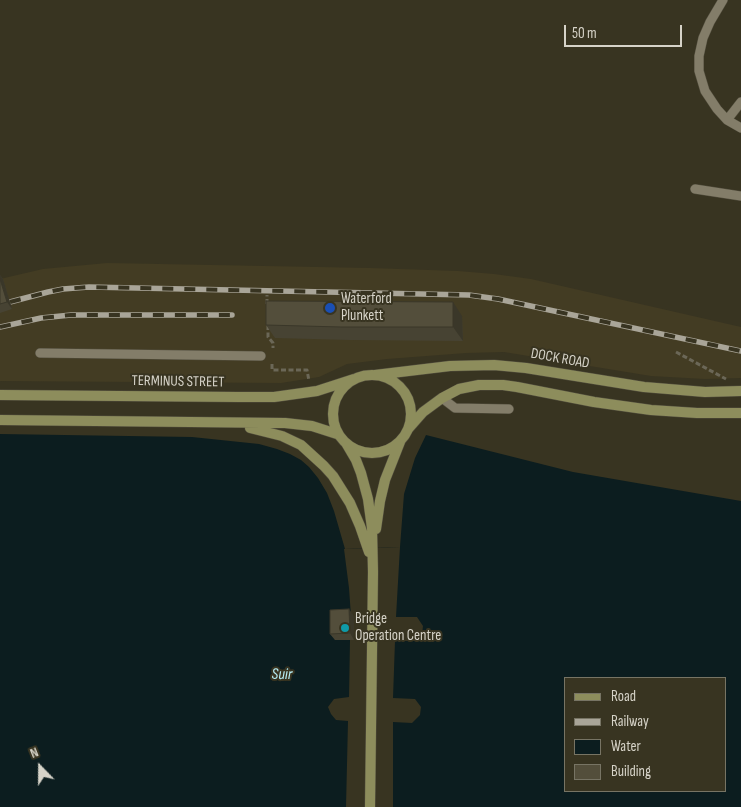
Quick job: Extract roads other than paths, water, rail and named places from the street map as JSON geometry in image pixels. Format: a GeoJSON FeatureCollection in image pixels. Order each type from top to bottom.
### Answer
{"type":"FeatureCollection","features":[{"type":"Feature","properties":{"kind":"main road","name":"DOCK ROAD"},"geometry":{"type":"LineString","coordinates":[[375,375],[450,366],[494,365],[533,369],[626,385],[705,392],[741,391]]}},
{"type":"Feature","properties":{"kind":"main road"},"geometry":{"type":"LineString","coordinates":[[0,420],[300,424],[322,428],[337,434],[357,451],[370,454],[381,453],[390,449],[398,444],[405,435],[411,417],[411,409],[405,394],[394,382],[382,376],[375,375],[354,379],[342,388],[333,407],[332,417],[337,434]]}},
{"type":"Feature","properties":{"kind":"main road","name":"TERMINUS STREET"},"geometry":{"type":"LineString","coordinates":[[0,395],[238,397],[289,395],[318,391],[354,379]]}},
{"type":"Feature","properties":{"kind":"main road"},"geometry":{"type":"LineString","coordinates":[[408,429],[428,408],[442,398],[460,390],[479,385],[496,385],[534,390],[602,403],[675,412],[741,413]]}},
{"type":"Feature","properties":{"kind":"main road"},"geometry":{"type":"LineString","coordinates":[[215,423],[253,428],[282,436],[301,445],[316,457],[333,476],[350,503],[367,544],[373,572]]}},
{"type":"Feature","properties":{"kind":"main road"},"geometry":{"type":"LineString","coordinates":[[373,572],[380,501],[385,480],[401,440]]}},
{"type":"Feature","properties":{"kind":"main road"},"geometry":{"type":"LineString","coordinates":[[346,443],[361,472],[368,499],[372,528],[370,807]]}},
{"type":"Feature","properties":{"kind":"lane"},"geometry":{"type":"LineString","coordinates":[[724,0],[706,30],[699,64],[705,91],[727,120],[741,128]]}},
{"type":"Feature","properties":{"kind":"lane"},"geometry":{"type":"LineString","coordinates":[[727,120],[741,102]]}},
{"type":"Feature","properties":{"kind":"lane"},"geometry":{"type":"LineString","coordinates":[[695,189],[741,196]]}},
{"type":"Feature","properties":{"kind":"lane"},"geometry":{"type":"LineString","coordinates":[[40,353],[261,356]]}},
{"type":"Feature","properties":{"kind":"lane"},"geometry":{"type":"LineString","coordinates":[[442,398],[455,408],[509,409]]}},
{"type":"Feature","properties":{"kind":"water","name":"Suir"},"geometry":{"type":"Polygon","coordinates":[[[0,434],[192,437],[259,444],[277,449],[301,460],[318,478],[327,493],[334,511],[345,549],[400,547],[404,494],[415,458],[426,435],[573,472],[741,501],[741,807],[0,807],[0,434]]]}},
{"type":"Feature","properties":{"kind":"railway"},"geometry":{"type":"LineString","coordinates":[[10,302],[63,289],[89,287],[469,295],[498,299],[741,351]]}},
{"type":"Feature","properties":{"kind":"railway"},"geometry":{"type":"LineString","coordinates":[[0,327],[41,318],[71,315],[232,315]]}},
{"type":"Feature","properties":{"kind":"place","name":"Waterford Plunkett"},"geometry":{"type":"Point","coordinates":[330,308]}},
{"type":"Feature","properties":{"kind":"place","name":"Bridge Operation Centre"},"geometry":{"type":"Point","coordinates":[345,628]}}]}
